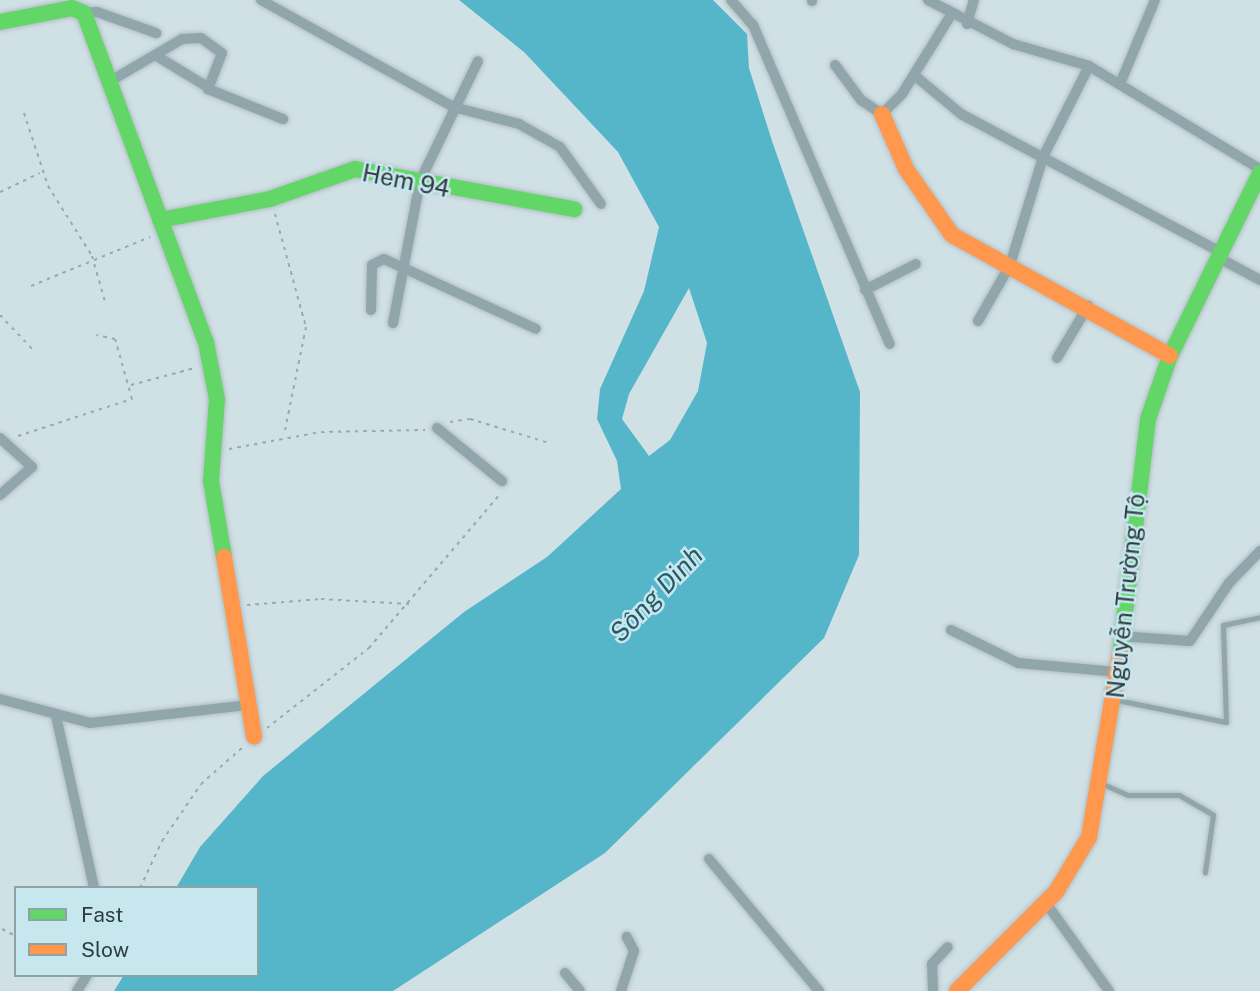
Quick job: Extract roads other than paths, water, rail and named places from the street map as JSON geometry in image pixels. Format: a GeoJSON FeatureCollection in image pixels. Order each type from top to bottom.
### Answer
{"type":"FeatureCollection","features":[{"type":"Feature","properties":{"kind":"street"},"geometry":{"type":"LineString","coordinates":[[261,0],[301,28],[453,107],[519,124],[560,148],[601,204]]}},
{"type":"Feature","properties":{"kind":"street"},"geometry":{"type":"LineString","coordinates":[[731,0],[753,24],[890,345]]}},
{"type":"Feature","properties":{"kind":"street"},"geometry":{"type":"LineString","coordinates":[[928,0],[967,24],[1089,66],[1260,171]]}},
{"type":"Feature","properties":{"kind":"street"},"geometry":{"type":"LineString","coordinates":[[967,24],[974,0]]}},
{"type":"Feature","properties":{"kind":"street"},"geometry":{"type":"LineString","coordinates":[[1120,84],[1156,0]]}},
{"type":"Feature","properties":{"kind":"street"},"geometry":{"type":"LineString","coordinates":[[0,22],[72,8],[84,13],[97,12],[156,33]]}},
{"type":"Feature","properties":{"kind":"street"},"geometry":{"type":"LineString","coordinates":[[84,13],[107,83],[213,363],[211,454],[232,607],[254,737]]}},
{"type":"Feature","properties":{"kind":"street"},"geometry":{"type":"LineString","coordinates":[[882,114],[914,75],[951,15]]}},
{"type":"Feature","properties":{"kind":"street"},"geometry":{"type":"LineString","coordinates":[[107,83],[187,37],[213,43],[222,55],[206,86]]}},
{"type":"Feature","properties":{"kind":"street"},"geometry":{"type":"LineString","coordinates":[[155,55],[206,86],[284,120]]}},
{"type":"Feature","properties":{"kind":"street"},"geometry":{"type":"LineString","coordinates":[[393,323],[420,181],[453,107],[478,61]]}},
{"type":"Feature","properties":{"kind":"street"},"geometry":{"type":"LineString","coordinates":[[835,65],[861,100],[882,114],[906,169],[948,231],[1088,306],[1170,356]]}},
{"type":"Feature","properties":{"kind":"street"},"geometry":{"type":"LineString","coordinates":[[978,321],[1010,265],[1043,157],[1089,66]]}},
{"type":"Feature","properties":{"kind":"street"},"geometry":{"type":"LineString","coordinates":[[914,75],[947,105],[1220,255],[1260,280]]}},
{"type":"Feature","properties":{"kind":"street","name":"Hẻm 94"},"geometry":{"type":"LineString","coordinates":[[162,227],[270,199],[355,169],[574,209]]}},
{"type":"Feature","properties":{"kind":"street","name":"Nguyễn Trường Tộ"},"geometry":{"type":"LineString","coordinates":[[957,991],[1046,903],[1089,837],[1103,785],[1144,439],[1170,356],[1260,171]]}},
{"type":"Feature","properties":{"kind":"street"},"geometry":{"type":"LineString","coordinates":[[371,310],[373,261],[406,265],[536,329]]}},
{"type":"Feature","properties":{"kind":"street"},"geometry":{"type":"LineString","coordinates":[[865,290],[916,264]]}},
{"type":"Feature","properties":{"kind":"street"},"geometry":{"type":"LineString","coordinates":[[1058,358],[1088,306]]}},
{"type":"Feature","properties":{"kind":"street"},"geometry":{"type":"LineString","coordinates":[[437,428],[502,481]]}},
{"type":"Feature","properties":{"kind":"street"},"geometry":{"type":"LineString","coordinates":[[0,495],[32,467],[2,440]]}},
{"type":"Feature","properties":{"kind":"street"},"geometry":{"type":"LineString","coordinates":[[1119,636],[1190,641],[1228,583],[1260,551]]}},
{"type":"Feature","properties":{"kind":"street"},"geometry":{"type":"LineString","coordinates":[[951,630],[1018,663],[1116,672]]}},
{"type":"Feature","properties":{"kind":"street"},"geometry":{"type":"LineString","coordinates":[[0,699],[56,716],[120,722],[247,705]]}},
{"type":"Feature","properties":{"kind":"street"},"geometry":{"type":"LineString","coordinates":[[56,716],[94,886]]}},
{"type":"Feature","properties":{"kind":"street"},"geometry":{"type":"LineString","coordinates":[[709,859],[819,991]]}},
{"type":"Feature","properties":{"kind":"street"},"geometry":{"type":"LineString","coordinates":[[1046,903],[1109,991]]}},
{"type":"Feature","properties":{"kind":"street"},"geometry":{"type":"LineString","coordinates":[[621,991],[634,951],[627,937]]}},
{"type":"Feature","properties":{"kind":"street"},"geometry":{"type":"LineString","coordinates":[[933,991],[932,964],[948,947]]}},
{"type":"Feature","properties":{"kind":"street"},"geometry":{"type":"LineString","coordinates":[[565,974],[580,991]]}},
{"type":"Feature","properties":{"kind":"lane"},"geometry":{"type":"LineString","coordinates":[[1114,699],[1226,722],[1223,625],[1260,617]]}},
{"type":"Feature","properties":{"kind":"lane"},"geometry":{"type":"LineString","coordinates":[[1103,785],[1128,795],[1178,795],[1213,815],[1205,872]]}},
{"type":"Feature","properties":{"kind":"water","name":"Sông Dinh"},"geometry":{"type":"Polygon","coordinates":[[[459,0],[713,0],[747,34],[749,68],[772,141],[860,392],[859,555],[824,638],[605,853],[393,991],[114,991],[123,977],[259,977],[259,886],[177,886],[200,847],[263,776],[464,612],[547,557],[621,489],[617,461],[597,419],[600,389],[644,291],[659,227],[618,152],[524,52],[459,0]],[[689,288],[629,394],[622,419],[649,456],[670,440],[698,391],[707,343],[689,288]]]}}]}
